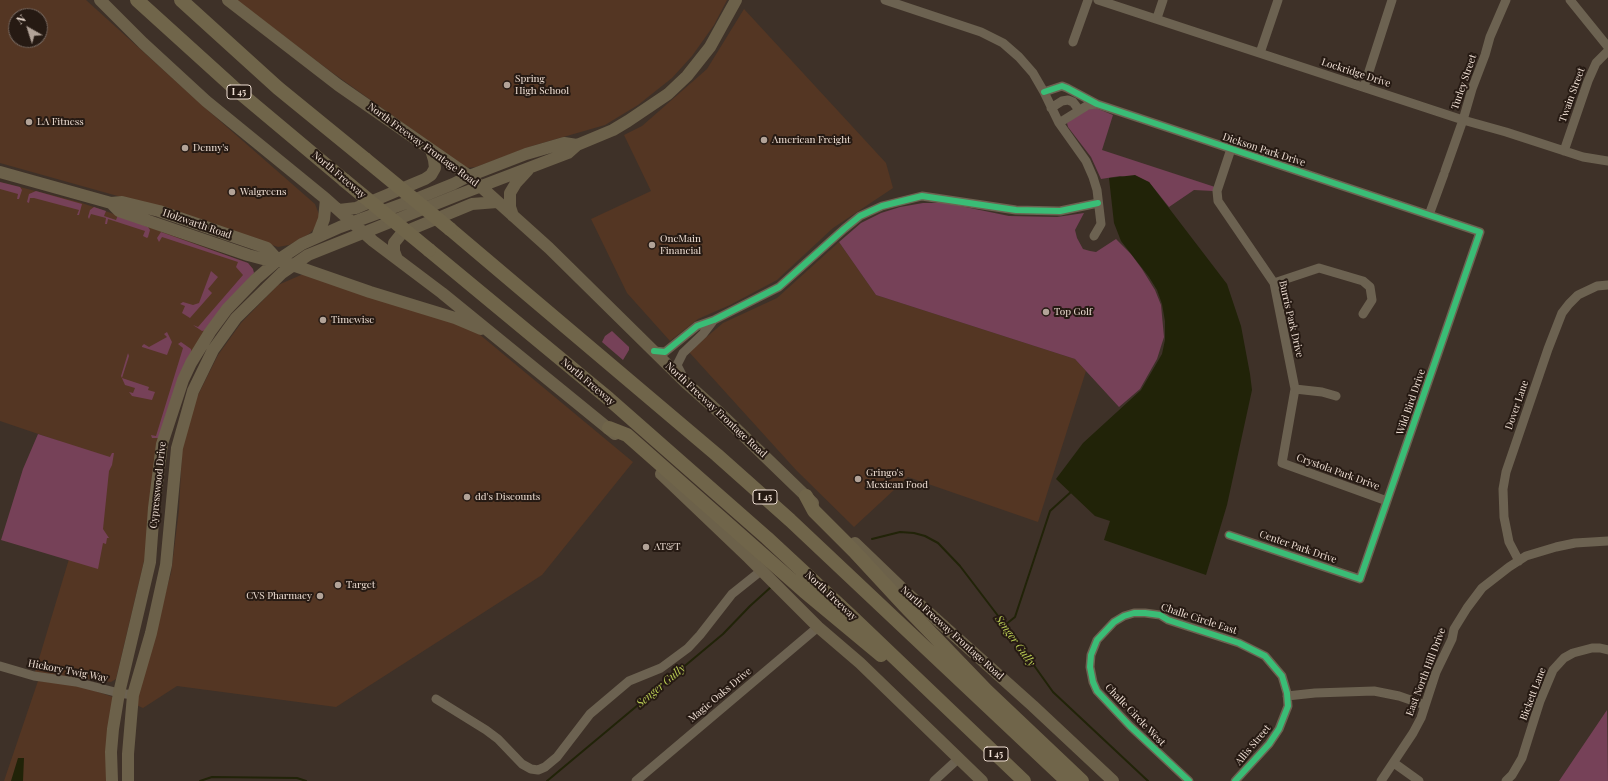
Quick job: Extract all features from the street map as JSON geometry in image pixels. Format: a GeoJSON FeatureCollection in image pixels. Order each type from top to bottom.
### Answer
{"type":"FeatureCollection","features":[{"type":"Feature","properties":{"kind":"highway","name":"North Freeway"},"geometry":{"type":"LineString","coordinates":[[137,0],[232,87],[609,399],[761,533],[844,609],[1024,781]]}},
{"type":"Feature","properties":{"kind":"highway","name":"I 45"},"geometry":{"type":"LineString","coordinates":[[182,1],[278,88],[450,229],[717,455],[784,515],[1067,781]]}},
{"type":"Feature","properties":{"kind":"highway"},"geometry":{"type":"LineString","coordinates":[[609,428],[627,434],[894,667],[952,722],[968,728]]}},
{"type":"Feature","properties":{"kind":"highway"},"geometry":{"type":"LineString","coordinates":[[806,496],[814,511],[987,691],[1082,781]]}},
{"type":"Feature","properties":{"kind":"main road"},"geometry":{"type":"LineString","coordinates":[[100,0],[143,43],[206,101],[326,199],[354,223],[362,232],[442,293],[609,428],[687,498],[762,570],[818,627],[860,663],[982,781]]}},
{"type":"Feature","properties":{"kind":"main road","name":"North Freeway Frontage Road"},"geometry":{"type":"LineString","coordinates":[[228,0],[338,85],[469,176],[549,248],[685,382],[721,414],[908,594],[1033,706],[1112,781]]}},
{"type":"Feature","properties":{"kind":"main road"},"geometry":{"type":"LineString","coordinates":[[577,145],[613,130],[668,94],[687,76],[710,48],[736,0]]}},
{"type":"Feature","properties":{"kind":"main road","name":"Cypresswood Drive"},"geometry":{"type":"LineString","coordinates":[[112,781],[111,752],[113,729],[119,693],[150,562],[154,508],[162,444],[178,391],[199,349],[227,310],[257,278],[278,260],[292,249],[317,237],[442,189],[469,176],[526,154],[564,143],[577,145]]}},
{"type":"Feature","properties":{"kind":"main road","name":"Cypresswood Drive"},"geometry":{"type":"LineString","coordinates":[[128,781],[128,754],[133,695],[151,633],[166,565],[177,448],[193,391],[213,350],[236,318],[292,265],[308,254],[480,186],[568,154],[577,145]]}},
{"type":"Feature","properties":{"kind":"main road"},"geometry":{"type":"LineString","coordinates":[[339,210],[356,208],[425,179],[431,175],[435,168],[431,150]]}},
{"type":"Feature","properties":{"kind":"main road"},"geometry":{"type":"LineString","coordinates":[[513,216],[510,207],[510,194],[516,183],[530,168]]}},
{"type":"Feature","properties":{"kind":"main road","name":"Holzwarth Road"},"geometry":{"type":"LineString","coordinates":[[0,172],[111,203],[122,202],[159,211],[267,248],[278,260]]}},
{"type":"Feature","properties":{"kind":"main road"},"geometry":{"type":"LineString","coordinates":[[317,237],[324,219],[326,199]]}},
{"type":"Feature","properties":{"kind":"main road"},"geometry":{"type":"LineString","coordinates":[[397,259],[394,251],[394,243],[402,233],[472,204],[497,202]]}},
{"type":"Feature","properties":{"kind":"main road","name":"Holzwarth Road"},"geometry":{"type":"LineString","coordinates":[[111,203],[119,211],[248,255],[263,259],[278,260],[370,292],[454,318],[493,334]]}},
{"type":"Feature","properties":{"kind":"main road"},"geometry":{"type":"LineString","coordinates":[[248,255],[256,266],[257,278]]}},
{"type":"Feature","properties":{"kind":"main road"},"geometry":{"type":"LineString","coordinates":[[162,444],[177,448]]}},
{"type":"Feature","properties":{"kind":"main road"},"geometry":{"type":"LineString","coordinates":[[150,562],[166,565]]}},
{"type":"Feature","properties":{"kind":"main road"},"geometry":{"type":"LineString","coordinates":[[111,752],[128,754]]}},
{"type":"Feature","properties":{"kind":"street"},"geometry":{"type":"LineString","coordinates":[[885,0],[981,32],[1003,43],[1019,57],[1033,73],[1059,123],[1087,163],[1093,177],[1101,224],[1094,236]]}},
{"type":"Feature","properties":{"kind":"street"},"geometry":{"type":"LineString","coordinates":[[1073,42],[1088,0]]}},
{"type":"Feature","properties":{"kind":"street","name":"Lockridge Drive"},"geometry":{"type":"LineString","coordinates":[[1098,0],[1157,18],[1463,120],[1564,151],[1596,160],[1608,161]]}},
{"type":"Feature","properties":{"kind":"street"},"geometry":{"type":"LineString","coordinates":[[1157,18],[1163,0]]}},
{"type":"Feature","properties":{"kind":"street"},"geometry":{"type":"LineString","coordinates":[[1260,53],[1278,0]]}},
{"type":"Feature","properties":{"kind":"street"},"geometry":{"type":"LineString","coordinates":[[1364,87],[1392,0]]}},
{"type":"Feature","properties":{"kind":"street","name":"Turley Street"},"geometry":{"type":"LineString","coordinates":[[1429,215],[1463,120],[1490,37],[1506,0]]}},
{"type":"Feature","properties":{"kind":"street"},"geometry":{"type":"LineString","coordinates":[[1570,0],[1608,47]]}},
{"type":"Feature","properties":{"kind":"street","name":"Twain Street"},"geometry":{"type":"LineString","coordinates":[[1564,151],[1588,81],[1596,63],[1608,50]]}},
{"type":"Feature","properties":{"kind":"street","name":"Dickson Park Drive"},"geometry":{"type":"LineString","coordinates":[[1044,92],[1062,86],[1097,104],[1480,232]]}},
{"type":"Feature","properties":{"kind":"street"},"geometry":{"type":"LineString","coordinates":[[1051,108],[1062,101],[1068,100],[1073,102],[1078,110]]}},
{"type":"Feature","properties":{"kind":"street"},"geometry":{"type":"LineString","coordinates":[[1059,123],[1088,105],[1097,104]]}},
{"type":"Feature","properties":{"kind":"street","name":"Burris Park Drive"},"geometry":{"type":"LineString","coordinates":[[1231,149],[1217,191],[1218,201],[1274,283],[1295,389],[1282,464]]}},
{"type":"Feature","properties":{"kind":"street"},"geometry":{"type":"LineString","coordinates":[[654,351],[665,352],[697,326],[714,320],[779,287],[860,216],[882,206],[922,196],[1016,210],[1060,211],[1098,203]]}},
{"type":"Feature","properties":{"kind":"street","name":"Wild Bird Drive"},"geometry":{"type":"LineString","coordinates":[[1360,579],[1480,232]]}},
{"type":"Feature","properties":{"kind":"street"},"geometry":{"type":"LineString","coordinates":[[1274,283],[1319,268],[1363,281],[1370,287],[1372,300],[1363,314]]}},
{"type":"Feature","properties":{"kind":"street","name":"Dover Lane"},"geometry":{"type":"LineString","coordinates":[[1519,561],[1510,542],[1504,517],[1502,489],[1506,472],[1548,348],[1562,313],[1578,295],[1597,286],[1608,285]]}},
{"type":"Feature","properties":{"kind":"street"},"geometry":{"type":"LineString","coordinates":[[685,382],[677,365],[683,353],[703,334],[714,320]]}},
{"type":"Feature","properties":{"kind":"street"},"geometry":{"type":"LineString","coordinates":[[1295,389],[1322,392],[1336,396]]}},
{"type":"Feature","properties":{"kind":"street","name":"Crystola Park Drive"},"geometry":{"type":"LineString","coordinates":[[1282,464],[1387,501]]}},
{"type":"Feature","properties":{"kind":"street","name":"Center Park Drive"},"geometry":{"type":"LineString","coordinates":[[1229,535],[1360,579]]}},
{"type":"Feature","properties":{"kind":"street","name":"East North Hill Drive"},"geometry":{"type":"LineString","coordinates":[[1382,781],[1413,733],[1425,706],[1436,672],[1452,639],[1454,629],[1482,588],[1526,556],[1575,543],[1608,541]]}},
{"type":"Feature","properties":{"kind":"street"},"geometry":{"type":"LineString","coordinates":[[436,698],[498,739],[522,764],[531,769],[538,770],[545,767],[557,757],[590,714],[629,681],[661,668],[688,648],[732,594],[762,570]]}},
{"type":"Feature","properties":{"kind":"street","name":"Challe Circle East"},"geometry":{"type":"LineString","coordinates":[[1093,650],[1101,634],[1114,622],[1124,616],[1134,613],[1145,613],[1160,616],[1239,643],[1265,656],[1282,676],[1287,696]]}},
{"type":"Feature","properties":{"kind":"street","name":"Magic Oaks Drive"},"geometry":{"type":"LineString","coordinates":[[636,781],[818,627]]}},
{"type":"Feature","properties":{"kind":"street","name":"Bickett Lane"},"geometry":{"type":"LineString","coordinates":[[1506,781],[1515,771],[1522,758],[1540,702],[1553,670],[1564,658],[1573,653],[1592,648],[1608,650]]}},
{"type":"Feature","properties":{"kind":"street","name":"Challe Circle West"},"geometry":{"type":"LineString","coordinates":[[1093,650],[1090,667],[1093,682],[1097,691],[1130,726],[1189,781]]}},
{"type":"Feature","properties":{"kind":"street","name":"Hickory Twig Way"},"geometry":{"type":"LineString","coordinates":[[0,666],[34,676],[76,682],[133,695]]}},
{"type":"Feature","properties":{"kind":"street"},"geometry":{"type":"LineString","coordinates":[[1287,696],[1315,693],[1374,691],[1399,696],[1425,706]]}},
{"type":"Feature","properties":{"kind":"street","name":"Allis Street"},"geometry":{"type":"LineString","coordinates":[[1235,781],[1269,744],[1279,729],[1288,706],[1287,696]]}},
{"type":"Feature","properties":{"kind":"street"},"geometry":{"type":"LineString","coordinates":[[934,781],[958,759]]}},
{"type":"Feature","properties":{"kind":"street"},"geometry":{"type":"LineString","coordinates":[[1394,763],[1419,781]]}},
{"type":"Feature","properties":{"kind":"shaded area"},"geometry":{"type":"Polygon","coordinates":[[[0,0],[86,0],[212,114],[315,204],[320,217],[315,228],[309,234],[289,245],[278,247],[171,211],[0,163],[0,0]]]}},
{"type":"Feature","properties":{"kind":"shaded area","name":"Spring High School"},"geometry":{"type":"Polygon","coordinates":[[[236,0],[727,0],[714,25],[692,56],[672,78],[638,105],[605,125],[532,146],[476,167],[466,168],[330,71],[236,0]]]}},
{"type":"Feature","properties":{"kind":"shaded area"},"geometry":{"type":"Polygon","coordinates":[[[744,9],[886,163],[893,188],[833,228],[777,280],[730,305],[698,319],[670,341],[627,293],[591,219],[651,191],[624,135],[642,126],[707,69],[744,9]]]}},
{"type":"Feature","properties":{"kind":"shaded area"},"geometry":{"type":"Polygon","coordinates":[[[1096,108],[1113,115],[1102,150],[1215,187],[1213,191],[1194,190],[1169,207],[1149,182],[1120,176],[1101,179],[1091,157],[1068,127],[1067,123],[1083,110],[1096,108]]]}},
{"type":"Feature","properties":{"kind":"shaded area"},"geometry":{"type":"Polygon","coordinates":[[[1135,175],[1149,182],[1227,284],[1241,326],[1250,374],[1252,390],[1227,505],[1206,575],[1104,540],[1110,521],[1095,516],[1056,479],[1083,443],[1141,390],[1162,354],[1165,340],[1165,321],[1162,304],[1157,290],[1149,277],[1121,241],[1114,223],[1109,178],[1135,175]]]}},
{"type":"Feature","properties":{"kind":"shaded area"},"geometry":{"type":"Polygon","coordinates":[[[0,182],[79,202],[111,213],[248,263],[253,269],[182,373],[149,540],[116,679],[111,682],[35,672],[69,559],[59,441],[0,421],[0,182]]]}},
{"type":"Feature","properties":{"kind":"shaded area"},"geometry":{"type":"Polygon","coordinates":[[[0,182],[20,187],[22,190],[19,199],[17,199],[18,194],[0,189],[0,182]]]}},
{"type":"Feature","properties":{"kind":"shaded area"},"geometry":{"type":"Polygon","coordinates":[[[36,191],[82,204],[79,215],[77,215],[79,210],[34,198],[30,198],[29,203],[27,202],[29,194],[36,191]]]}},
{"type":"Feature","properties":{"kind":"shaded area","name":"Top Golf"},"geometry":{"type":"Polygon","coordinates":[[[923,203],[946,203],[1009,216],[1057,217],[1084,213],[1075,230],[1077,238],[1083,249],[1096,252],[1116,239],[1131,254],[1142,269],[1155,290],[1161,305],[1164,337],[1157,359],[1140,389],[1119,407],[1075,359],[876,295],[839,242],[861,223],[881,213],[900,207],[923,203]]]}},
{"type":"Feature","properties":{"kind":"shaded area"},"geometry":{"type":"Polygon","coordinates":[[[94,207],[106,211],[104,216],[116,220],[118,215],[148,227],[150,230],[148,237],[143,236],[145,231],[108,219],[107,224],[105,224],[106,218],[91,214],[89,219],[88,217],[90,210],[94,207]]]}},
{"type":"Feature","properties":{"kind":"shaded area"},"geometry":{"type":"Polygon","coordinates":[[[161,232],[248,263],[253,269],[254,273],[207,330],[202,331],[193,325],[198,327],[243,275],[236,267],[238,262],[162,237],[159,242],[157,238],[161,232]]]}},
{"type":"Feature","properties":{"kind":"shaded area"},"geometry":{"type":"Polygon","coordinates":[[[839,242],[876,295],[1075,359],[1086,371],[1038,522],[908,477],[854,527],[796,470],[689,352],[723,323],[777,298],[839,242]]]}},
{"type":"Feature","properties":{"kind":"shaded area"},"geometry":{"type":"Polygon","coordinates":[[[211,271],[218,277],[208,289],[212,293],[190,318],[182,313],[185,306],[180,304],[183,302],[193,305],[199,303],[211,271]]]}},
{"type":"Feature","properties":{"kind":"shaded area"},"geometry":{"type":"Polygon","coordinates":[[[301,275],[308,275],[473,329],[633,462],[542,575],[336,707],[177,686],[143,708],[134,704],[171,573],[179,510],[182,450],[195,401],[218,355],[241,323],[278,285],[301,275]]]}},
{"type":"Feature","properties":{"kind":"shaded area"},"geometry":{"type":"Polygon","coordinates":[[[612,331],[629,347],[629,350],[623,360],[602,342],[605,336],[612,331]]]}},
{"type":"Feature","properties":{"kind":"shaded area"},"geometry":{"type":"Polygon","coordinates":[[[167,332],[172,342],[167,355],[142,347],[144,344],[149,347],[167,337],[164,334],[167,332]]]}},
{"type":"Feature","properties":{"kind":"shaded area"},"geometry":{"type":"Polygon","coordinates":[[[181,342],[191,349],[192,354],[159,438],[152,438],[151,435],[156,436],[183,348],[178,344],[181,342]]]}},
{"type":"Feature","properties":{"kind":"shaded area"},"geometry":{"type":"Polygon","coordinates":[[[128,353],[129,356],[122,378],[149,387],[148,390],[155,392],[152,400],[132,396],[129,392],[133,393],[135,388],[125,385],[121,376],[128,353]]]}},
{"type":"Feature","properties":{"kind":"shaded area"},"geometry":{"type":"Polygon","coordinates":[[[38,434],[110,457],[112,453],[114,453],[112,465],[109,471],[103,529],[109,538],[107,538],[106,544],[103,543],[98,569],[1,540],[23,469],[38,434]]]}},
{"type":"Feature","properties":{"kind":"shaded area"},"geometry":{"type":"Polygon","coordinates":[[[38,681],[77,685],[113,697],[109,781],[4,781],[38,681]]]}},
{"type":"Feature","properties":{"kind":"shaded area"},"geometry":{"type":"Polygon","coordinates":[[[1607,710],[1608,781],[1559,781],[1607,710]]]}},
{"type":"Feature","properties":{"kind":"shaded area"},"geometry":{"type":"Polygon","coordinates":[[[18,758],[24,758],[23,781],[11,781],[18,758]]]}},
{"type":"Feature","properties":{"kind":"waterway"},"geometry":{"type":"LineString","coordinates":[[1005,625],[1015,617],[1050,511],[1072,491]]}},
{"type":"Feature","properties":{"kind":"waterway","name":"Senger Gully"},"geometry":{"type":"LineString","coordinates":[[872,539],[900,532],[914,533],[925,536],[938,543],[960,566],[1053,692],[1148,781]]}},
{"type":"Feature","properties":{"kind":"waterway","name":"Senger Gully"},"geometry":{"type":"LineString","coordinates":[[547,781],[723,634],[771,587]]}},
{"type":"Feature","properties":{"kind":"waterway","name":"Senger Gully"},"geometry":{"type":"LineString","coordinates":[[200,781],[212,777],[297,778],[306,781]]}},
{"type":"Feature","properties":{"kind":"cycle path"},"geometry":{"type":"LineString","coordinates":[[1044,92],[1062,86],[1097,104],[1480,232],[1360,579],[1229,535]]}},
{"type":"Feature","properties":{"kind":"cycle path"},"geometry":{"type":"LineString","coordinates":[[654,351],[665,352],[697,326],[714,320],[779,287],[860,216],[882,206],[922,196],[1016,210],[1060,211],[1098,203]]}},
{"type":"Feature","properties":{"kind":"cycle path"},"geometry":{"type":"LineString","coordinates":[[1189,781],[1130,726],[1097,691],[1093,682],[1090,667],[1091,655],[1097,640],[1114,622],[1124,616],[1134,613],[1160,615],[1168,620],[1239,643],[1265,656],[1282,676],[1287,693],[1288,706],[1279,729],[1269,744],[1235,781]]}},
{"type":"Feature","properties":{"kind":"place","name":"Spring High School"},"geometry":{"type":"Point","coordinates":[507,85]}},
{"type":"Feature","properties":{"kind":"place","name":"LA Fitness"},"geometry":{"type":"Point","coordinates":[29,122]}},
{"type":"Feature","properties":{"kind":"place","name":"American Freight"},"geometry":{"type":"Point","coordinates":[764,140]}},
{"type":"Feature","properties":{"kind":"place","name":"Denny's"},"geometry":{"type":"Point","coordinates":[185,148]}},
{"type":"Feature","properties":{"kind":"place","name":"Walgreens"},"geometry":{"type":"Point","coordinates":[232,192]}},
{"type":"Feature","properties":{"kind":"place","name":"OneMain Financial"},"geometry":{"type":"Point","coordinates":[652,245]}},
{"type":"Feature","properties":{"kind":"place","name":"Top Golf"},"geometry":{"type":"Point","coordinates":[1046,312]}},
{"type":"Feature","properties":{"kind":"place","name":"Timewise"},"geometry":{"type":"Point","coordinates":[323,320]}},
{"type":"Feature","properties":{"kind":"place","name":"Gringo's Mexican Food"},"geometry":{"type":"Point","coordinates":[858,479]}},
{"type":"Feature","properties":{"kind":"place","name":"dd's Discounts"},"geometry":{"type":"Point","coordinates":[467,497]}},
{"type":"Feature","properties":{"kind":"place","name":"AT&T"},"geometry":{"type":"Point","coordinates":[646,547]}},
{"type":"Feature","properties":{"kind":"place","name":"Target"},"geometry":{"type":"Point","coordinates":[338,585]}},
{"type":"Feature","properties":{"kind":"place","name":"CVS Pharmacy"},"geometry":{"type":"Point","coordinates":[320,596]}}]}
